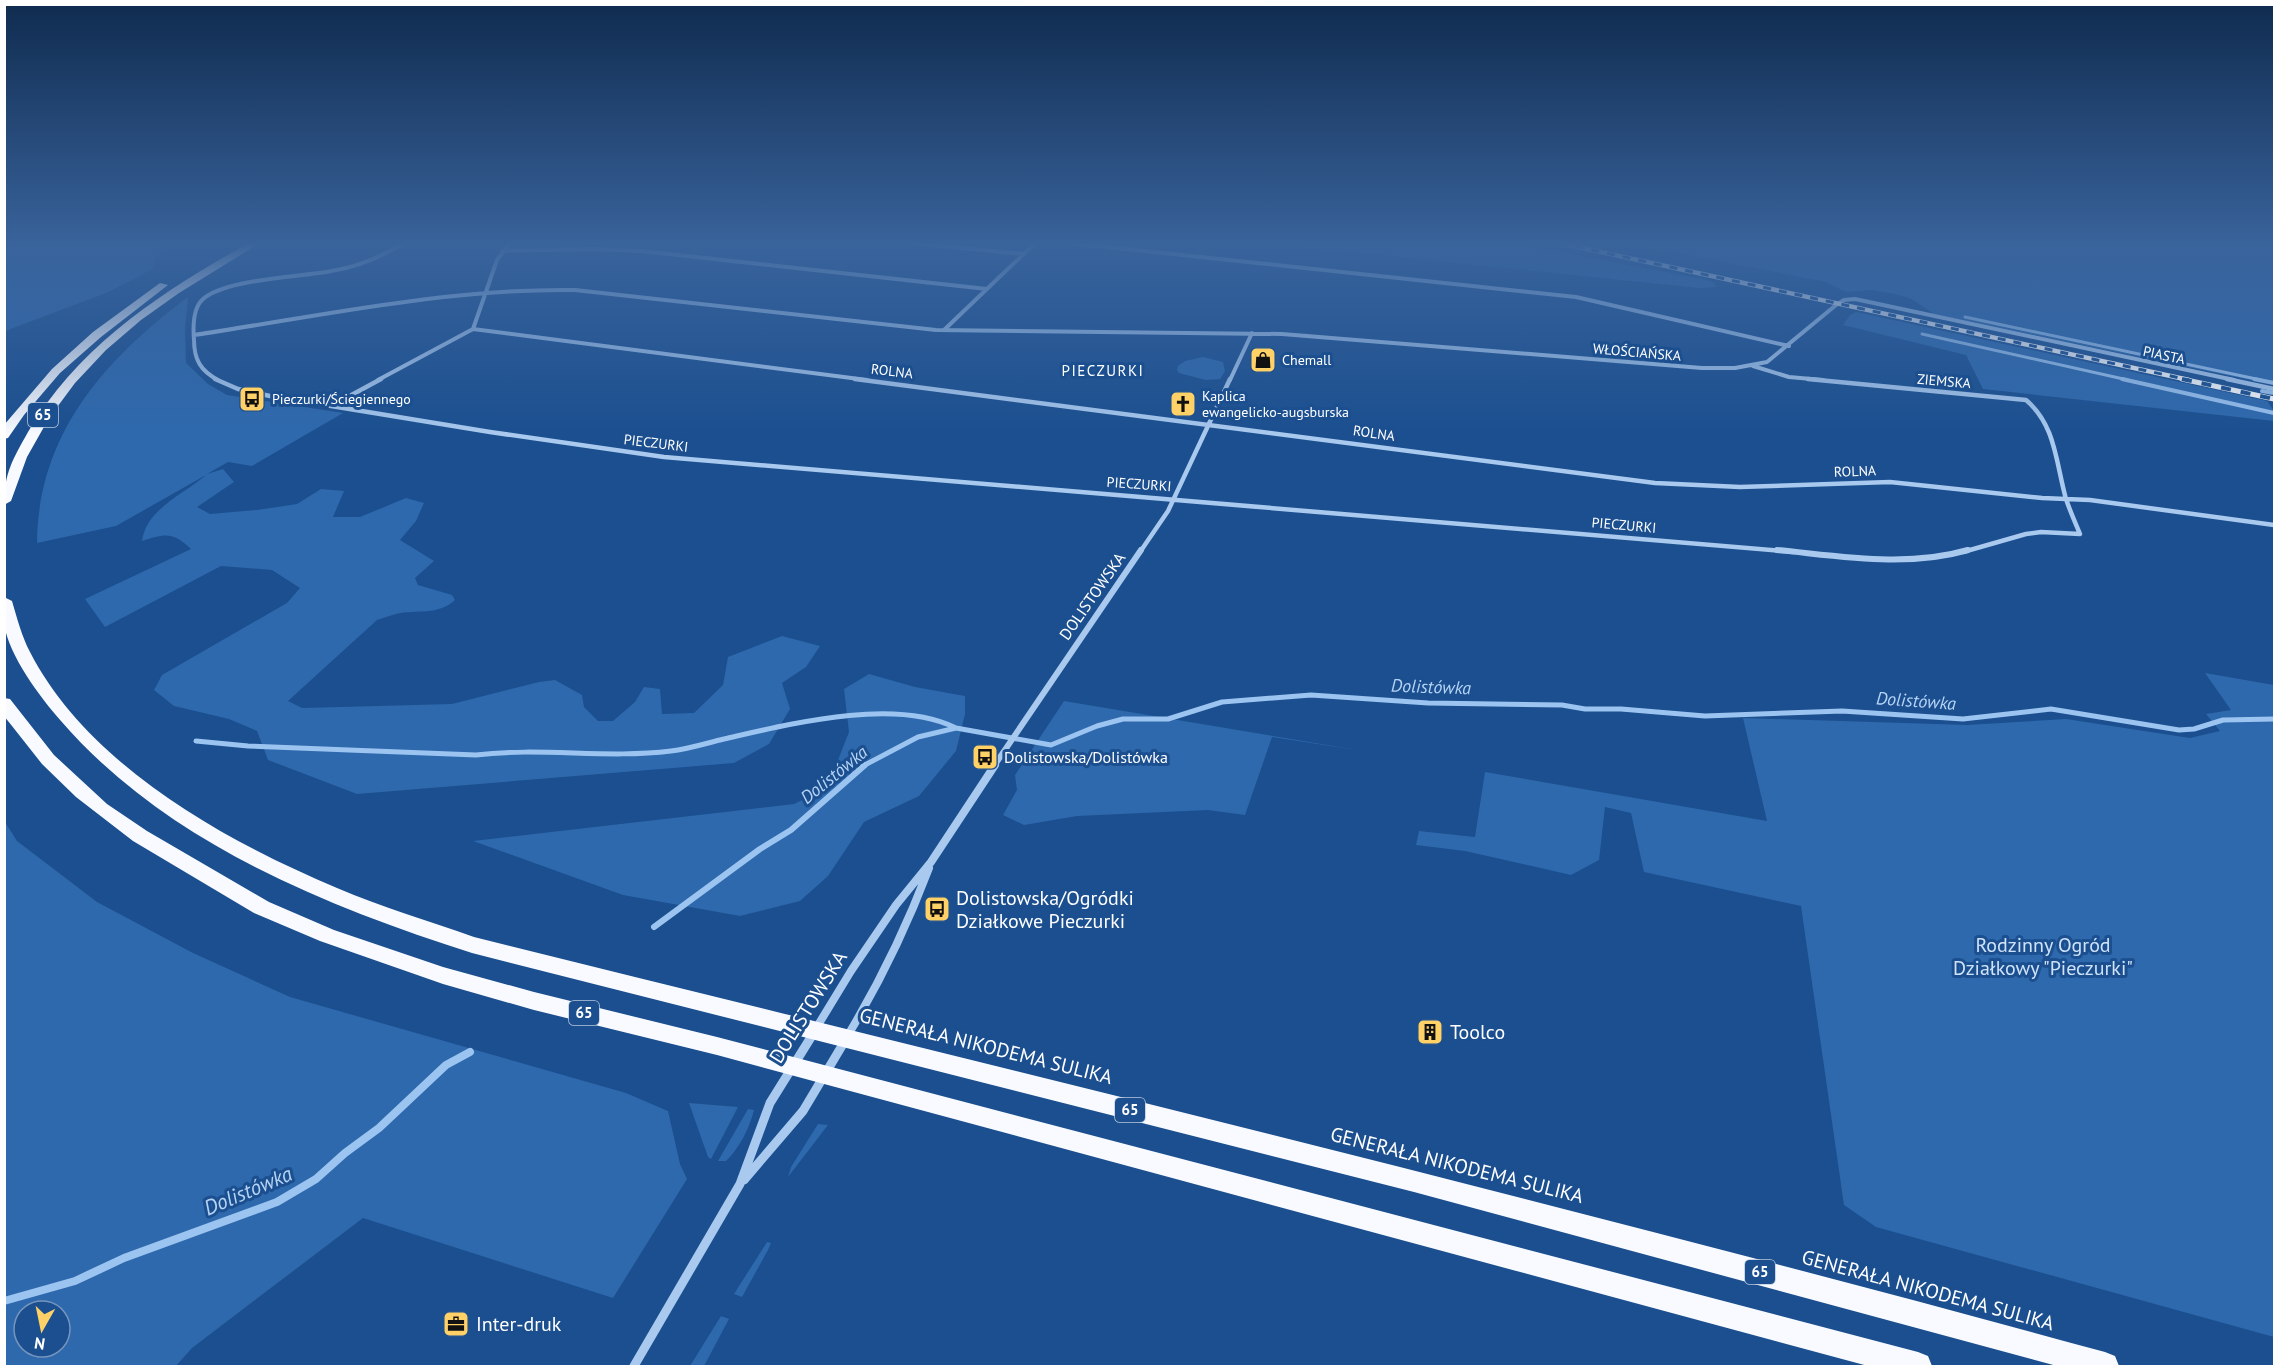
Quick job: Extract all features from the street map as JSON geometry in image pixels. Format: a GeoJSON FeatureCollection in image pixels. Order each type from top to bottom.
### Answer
{"type":"FeatureCollection","features":[{"type":"Feature","properties":{"kind":"highway","name":"65"},"geometry":{"type":"LineString","coordinates":[[4,435],[39,389],[79,348],[121,314],[133,307]]}},
{"type":"Feature","properties":{"kind":"highway","name":"65"},"geometry":{"type":"LineString","coordinates":[[4,501],[26,444],[43,416],[68,383],[148,307]]}},
{"type":"Feature","properties":{"kind":"highway","name":"GENERAŁA NIKODEMA SULIKA"},"geometry":{"type":"LineString","coordinates":[[4,601],[21,650],[37,679],[74,725],[117,767],[168,806],[232,847],[330,894],[472,945],[1449,1190],[1840,1293],[2105,1366]]}},
{"type":"Feature","properties":{"kind":"highway","name":"65"},"geometry":{"type":"LineString","coordinates":[[4,703],[35,745],[88,798],[139,835],[248,901],[378,955],[436,974],[792,1067],[1852,1352],[1918,1366]]}},
{"type":"Feature","properties":{"kind":"street","name":"PIECZURKI"},"geometry":{"type":"LineString","coordinates":[[198,307],[194,334],[198,363],[203,370],[218,380],[262,394],[437,425],[659,457],[1904,560],[1948,556],[2026,534],[2042,532],[2080,534],[2066,498]]}},
{"type":"Feature","properties":{"kind":"street","name":"WŁOŚCIAŃSKA"},"geometry":{"type":"LineString","coordinates":[[194,334],[381,307]]}},
{"type":"Feature","properties":{"kind":"street"},"geometry":{"type":"LineString","coordinates":[[333,405],[473,329],[480,307]]}},
{"type":"Feature","properties":{"kind":"street","name":"WŁOŚCIAŃSKA"},"geometry":{"type":"LineString","coordinates":[[741,307],[945,330],[1252,333],[1702,368],[1753,366],[1767,362],[1835,307]]}},
{"type":"Feature","properties":{"kind":"street"},"geometry":{"type":"LineString","coordinates":[[945,330],[969,307]]}},
{"type":"Feature","properties":{"kind":"street"},"geometry":{"type":"LineString","coordinates":[[1619,307],[1789,346]]}},
{"type":"Feature","properties":{"kind":"street","name":"PIASTA"},"geometry":{"type":"LineString","coordinates":[[1897,307],[2274,389]]}},
{"type":"Feature","properties":{"kind":"street","name":"ROLNA"},"geometry":{"type":"LineString","coordinates":[[473,329],[1665,484],[1740,487],[1890,482],[2066,498],[2274,525]]}},
{"type":"Feature","properties":{"kind":"street","name":"DOLISTOWSKA"},"geometry":{"type":"LineString","coordinates":[[634,1366],[740,1184],[770,1103],[851,971],[896,905],[931,862],[1020,726],[1175,499],[1252,333]]}},
{"type":"Feature","properties":{"kind":"street","name":"ZIEMSKA"},"geometry":{"type":"LineString","coordinates":[[1753,366],[1789,377],[2026,400],[2036,408],[2049,433],[2061,470],[2066,498]]}},
{"type":"Feature","properties":{"kind":"street","name":"DOLISTOWSKA"},"geometry":{"type":"LineString","coordinates":[[740,1184],[803,1111],[824,1076],[874,991],[904,929],[931,862]]}},
{"type":"Feature","properties":{"kind":"green space"},"geometry":{"type":"Polygon","coordinates":[[[5,307],[69,307],[5,331],[5,307]]]}},
{"type":"Feature","properties":{"kind":"green space"},"geometry":{"type":"Polygon","coordinates":[[[175,307],[187,307],[186,363],[208,384],[227,395],[343,413],[252,466],[228,462],[207,474],[223,469],[234,482],[197,507],[210,514],[257,510],[297,504],[321,489],[344,491],[333,517],[360,517],[406,498],[424,503],[416,521],[400,540],[434,561],[415,578],[418,585],[452,595],[455,600],[442,608],[396,614],[377,620],[288,701],[302,708],[452,704],[555,680],[582,695],[584,707],[598,721],[613,721],[635,702],[644,687],[660,689],[662,714],[694,713],[723,685],[728,657],[782,636],[820,646],[806,667],[782,683],[790,709],[769,744],[734,763],[357,794],[268,760],[257,731],[229,719],[174,706],[154,690],[162,675],[287,603],[300,588],[272,570],[221,566],[105,627],[85,599],[191,549],[179,539],[168,536],[142,541],[145,530],[158,511],[206,475],[116,526],[37,543],[40,504],[49,467],[63,434],[81,403],[104,374],[157,321],[175,307]]]}},
{"type":"Feature","properties":{"kind":"green space"},"geometry":{"type":"Polygon","coordinates":[[[1923,307],[2274,307],[2274,385],[1934,314],[1923,307]]]}},
{"type":"Feature","properties":{"kind":"green space"},"geometry":{"type":"Polygon","coordinates":[[[1856,312],[2267,401],[2274,411],[2274,421],[1983,389],[1966,355],[1843,325],[1850,315],[1856,312]]]}},
{"type":"Feature","properties":{"kind":"green space"},"geometry":{"type":"Polygon","coordinates":[[[1203,357],[1223,362],[1225,371],[1220,379],[1206,380],[1179,373],[1177,370],[1178,366],[1185,361],[1203,357]]]}},
{"type":"Feature","properties":{"kind":"green space","name":"Rodzinny Ogród Działkowy \"Pieczurki\""},"geometry":{"type":"Polygon","coordinates":[[[2205,673],[2274,685],[2274,1337],[1876,1227],[1844,1205],[1801,906],[1644,872],[1631,813],[1605,807],[1599,860],[1571,875],[1465,851],[1416,845],[1419,831],[1475,837],[1485,772],[1767,821],[1743,718],[1967,725],[2066,719],[2190,738],[2220,731],[2206,714],[2231,710],[2205,673]]]}},
{"type":"Feature","properties":{"kind":"green space"},"geometry":{"type":"Polygon","coordinates":[[[869,674],[915,687],[965,696],[965,714],[956,751],[919,796],[864,822],[828,876],[800,901],[740,916],[623,895],[473,841],[794,804],[827,788],[849,732],[844,689],[869,674]]]}},
{"type":"Feature","properties":{"kind":"green space"},"geometry":{"type":"Polygon","coordinates":[[[1064,701],[1363,751],[1272,737],[1245,815],[1208,810],[1077,816],[1024,825],[1003,815],[1017,790],[1015,775],[1064,701]]]}},
{"type":"Feature","properties":{"kind":"green space"},"geometry":{"type":"Polygon","coordinates":[[[5,822],[17,841],[97,902],[193,953],[290,997],[626,1093],[668,1111],[680,1164],[687,1179],[613,1298],[363,1218],[192,1348],[176,1366],[5,1366],[5,822]]]}},
{"type":"Feature","properties":{"kind":"green space"},"geometry":{"type":"Polygon","coordinates":[[[689,1103],[738,1107],[711,1159],[708,1157],[689,1103]]]}},
{"type":"Feature","properties":{"kind":"green space"},"geometry":{"type":"Polygon","coordinates":[[[748,1109],[754,1110],[740,1144],[726,1161],[718,1161],[748,1109]]]}},
{"type":"Feature","properties":{"kind":"green space"},"geometry":{"type":"Polygon","coordinates":[[[818,1124],[828,1125],[788,1177],[791,1167],[818,1124]]]}},
{"type":"Feature","properties":{"kind":"green space"},"geometry":{"type":"Polygon","coordinates":[[[767,1242],[771,1243],[768,1250],[742,1297],[734,1294],[767,1242]]]}},
{"type":"Feature","properties":{"kind":"green space"},"geometry":{"type":"Polygon","coordinates":[[[721,1316],[729,1319],[704,1366],[690,1366],[721,1316]]]}},
{"type":"Feature","properties":{"kind":"waterway"},"geometry":{"type":"LineString","coordinates":[[1965,317],[2261,380]]}},
{"type":"Feature","properties":{"kind":"waterway"},"geometry":{"type":"LineString","coordinates":[[1922,334],[2128,380]]}},
{"type":"Feature","properties":{"kind":"waterway"},"geometry":{"type":"LineString","coordinates":[[2122,379],[2274,413]]}},
{"type":"Feature","properties":{"kind":"waterway"},"geometry":{"type":"LineString","coordinates":[[2254,379],[2274,383]]}},
{"type":"Feature","properties":{"kind":"waterway"},"geometry":{"type":"LineString","coordinates":[[2262,391],[2274,393]]}},
{"type":"Feature","properties":{"kind":"waterway","name":"Dolistówka"},"geometry":{"type":"LineString","coordinates":[[956,728],[1051,745],[1097,726],[1123,719],[1168,719],[1222,702],[1311,695],[1428,703],[1562,705],[1585,709],[1621,709],[1705,716],[1842,711],[1963,719],[2051,709],[2179,730],[2194,729],[2223,720],[2274,719]]}},
{"type":"Feature","properties":{"kind":"waterway"},"geometry":{"type":"LineString","coordinates":[[196,741],[248,746],[476,755],[525,752],[622,754],[678,750],[779,727],[842,716],[903,715],[931,719],[956,728]]}},
{"type":"Feature","properties":{"kind":"waterway","name":"Dolistówka"},"geometry":{"type":"LineString","coordinates":[[863,766],[918,737],[956,728]]}},
{"type":"Feature","properties":{"kind":"waterway","name":"Dolistówka"},"geometry":{"type":"LineString","coordinates":[[654,927],[760,849],[791,830],[865,765]]}},
{"type":"Feature","properties":{"kind":"waterway","name":"Dolistówka"},"geometry":{"type":"LineString","coordinates":[[4,1301],[75,1281],[124,1258],[277,1202],[316,1179],[345,1153],[379,1128],[446,1065],[470,1052]]}},
{"type":"Feature","properties":{"kind":"railway"},"geometry":{"type":"LineString","coordinates":[[1854,307],[2189,380]]}},
{"type":"Feature","properties":{"kind":"railway"},"geometry":{"type":"LineString","coordinates":[[2182,379],[2274,399]]}},
{"type":"Feature","properties":{"kind":"place","name":"Chemall"},"geometry":{"type":"Point","coordinates":[1263,360]}},
{"type":"Feature","properties":{"kind":"place","name":"Pieczurki/Ściegiennego"},"geometry":{"type":"Point","coordinates":[252,399]}},
{"type":"Feature","properties":{"kind":"place","name":"Kaplica ewangelicko-augsburska"},"geometry":{"type":"Point","coordinates":[1183,404]}},
{"type":"Feature","properties":{"kind":"place","name":"Dolistowska/Dolistówka"},"geometry":{"type":"Point","coordinates":[985,757]}},
{"type":"Feature","properties":{"kind":"place","name":"Dolistowska/Ogródki Działkowe Pieczurki"},"geometry":{"type":"Point","coordinates":[937,909]}},
{"type":"Feature","properties":{"kind":"place","name":"Toolco"},"geometry":{"type":"Point","coordinates":[1430,1032]}},
{"type":"Feature","properties":{"kind":"place","name":"Inter-druk"},"geometry":{"type":"Point","coordinates":[456,1324]}},
{"type":"Feature","properties":{"kind":"district","name":"PIECZURKI"},"geometry":{"type":"Point","coordinates":[1103,371]}}]}
